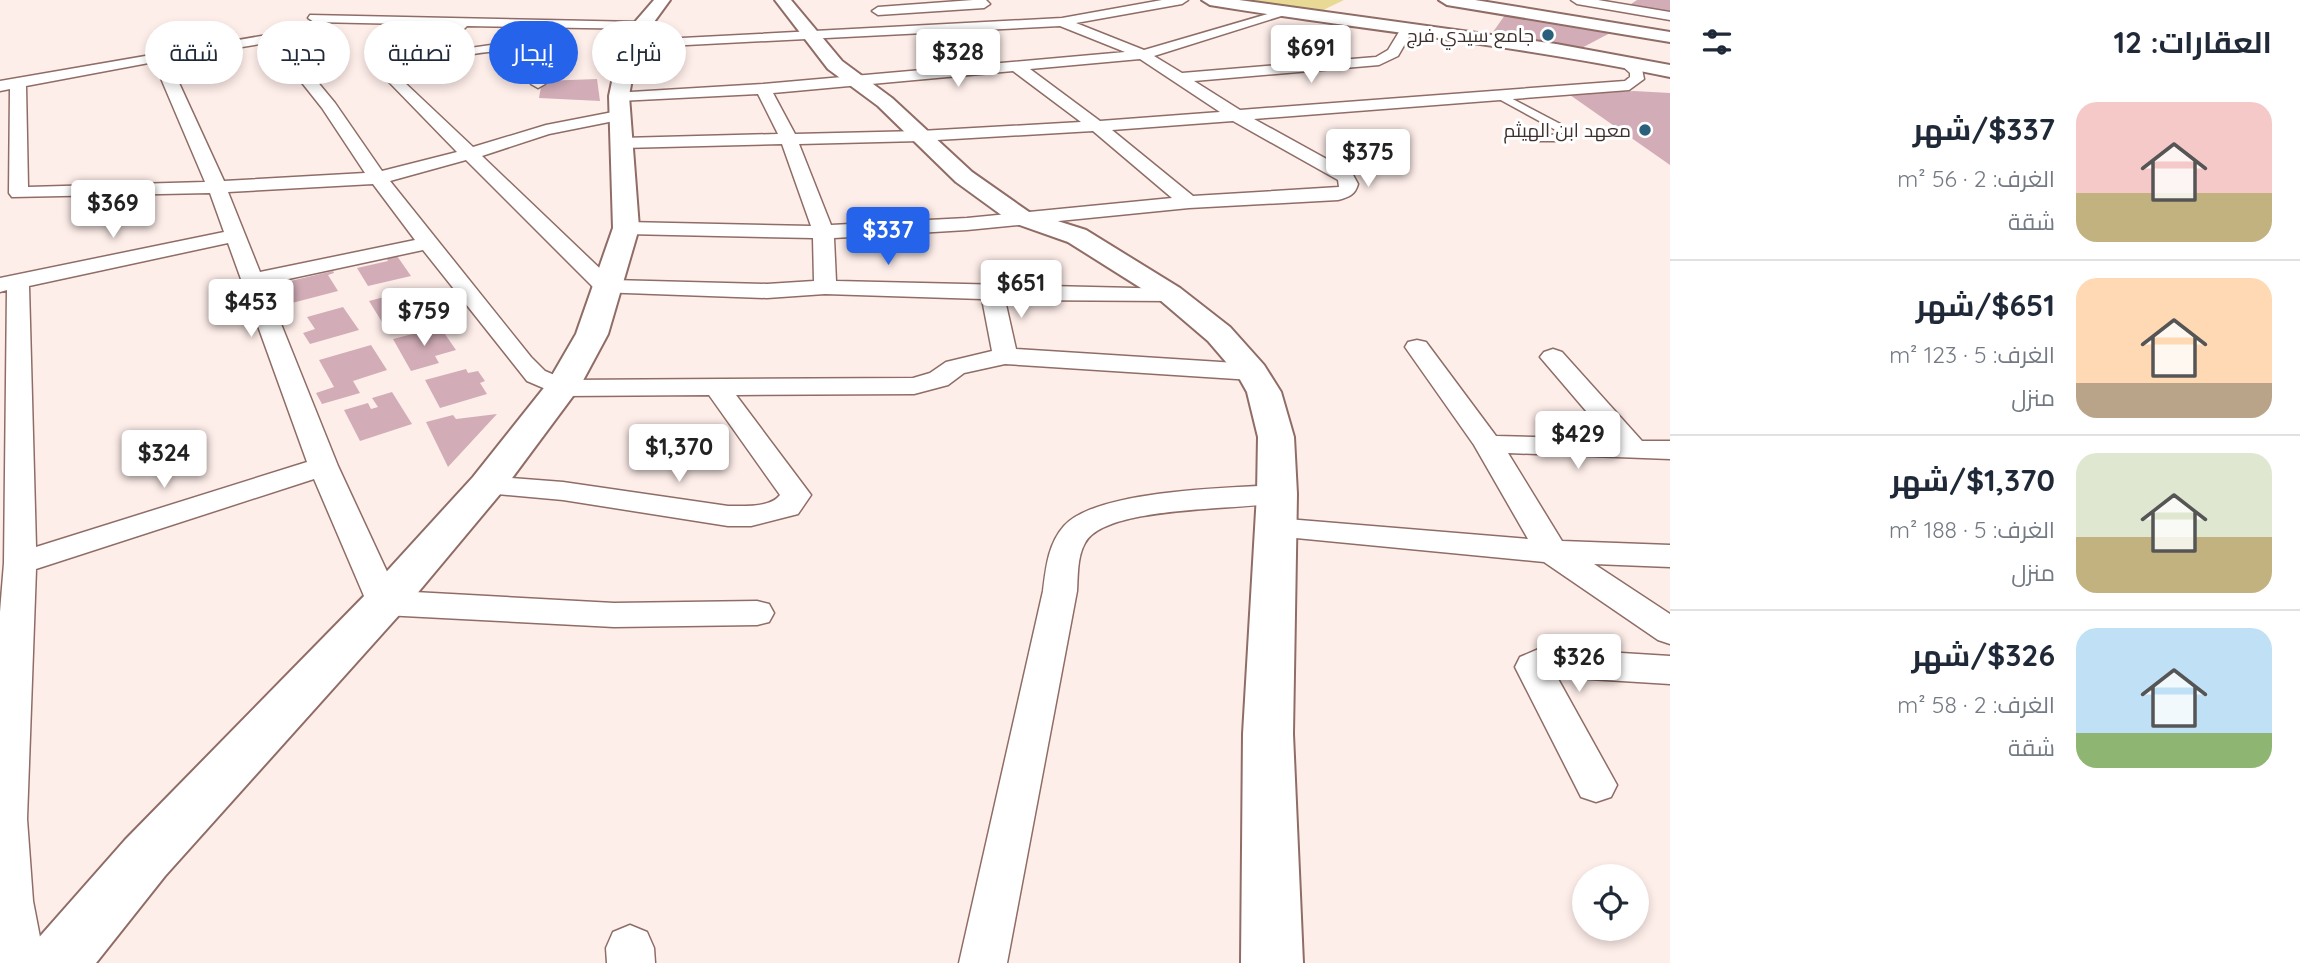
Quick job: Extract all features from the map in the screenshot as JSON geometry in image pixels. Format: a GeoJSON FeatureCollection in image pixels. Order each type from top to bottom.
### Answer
{"type":"FeatureCollection","features":[{"type":"Feature","properties":{"kind":"street"},"geometry":{"type":"LineString","coordinates":[[783,0],[835,65],[885,102],[973,184],[1020,217],[1077,236],[1170,294],[1219,334],[1252,372],[1264,392],[1276,437],[1268,734],[1272,963]]}},
{"type":"Feature","properties":{"kind":"street"},"geometry":{"type":"LineString","coordinates":[[864,0],[898,32]]}},
{"type":"Feature","properties":{"kind":"street"},"geometry":{"type":"LineString","coordinates":[[878,11],[985,3],[979,0]]}},
{"type":"Feature","properties":{"kind":"street"},"geometry":{"type":"LineString","coordinates":[[686,37],[729,47],[810,36],[1062,22],[1182,0]]}},
{"type":"Feature","properties":{"kind":"street"},"geometry":{"type":"LineString","coordinates":[[1210,0],[1624,61],[1670,71]]}},
{"type":"Feature","properties":{"kind":"street"},"geometry":{"type":"LineString","coordinates":[[1447,0],[1501,10],[1591,16],[1670,30]]}},
{"type":"Feature","properties":{"kind":"street"},"geometry":{"type":"LineString","coordinates":[[1577,0],[1623,4],[1670,16]]}},
{"type":"Feature","properties":{"kind":"street"},"geometry":{"type":"LineString","coordinates":[[1591,16],[1623,4]]}},
{"type":"Feature","properties":{"kind":"street"},"geometry":{"type":"LineString","coordinates":[[1472,38],[1501,10]]}},
{"type":"Feature","properties":{"kind":"street"},"geometry":{"type":"LineString","coordinates":[[145,59],[9,85],[10,194],[378,178],[546,130],[620,118],[740,84],[763,89],[1143,55],[1285,13]]}},
{"type":"Feature","properties":{"kind":"street"},"geometry":{"type":"LineString","coordinates":[[1591,16],[1670,37]]}},
{"type":"Feature","properties":{"kind":"street"},"geometry":{"type":"LineString","coordinates":[[314,18],[413,21]]}},
{"type":"Feature","properties":{"kind":"street"},"geometry":{"type":"LineString","coordinates":[[350,27],[363,20]]}},
{"type":"Feature","properties":{"kind":"street"},"geometry":{"type":"LineString","coordinates":[[475,22],[592,25]]}},
{"type":"Feature","properties":{"kind":"street"},"geometry":{"type":"LineString","coordinates":[[626,228],[823,232],[967,224],[1189,202],[1338,194],[1347,190],[1349,184],[1345,177],[1239,117],[1143,55],[1062,22]]}},
{"type":"Feature","properties":{"kind":"street"},"geometry":{"type":"LineString","coordinates":[[1180,78],[1379,61],[1393,53],[1407,30]]}},
{"type":"Feature","properties":{"kind":"street"},"geometry":{"type":"LineString","coordinates":[[243,41],[267,39],[277,42],[329,106],[378,178],[522,362],[536,376],[562,388],[914,386],[939,379],[955,367],[1005,356],[1252,372]]}},
{"type":"Feature","properties":{"kind":"street"},"geometry":{"type":"LineString","coordinates":[[620,118],[788,137],[920,136],[1097,126],[1629,85],[1637,79],[1637,72],[1624,61]]}},
{"type":"Feature","properties":{"kind":"street"},"geometry":{"type":"LineString","coordinates":[[1017,67],[1097,126],[1189,202]]}},
{"type":"Feature","properties":{"kind":"street"},"geometry":{"type":"LineString","coordinates":[[171,84],[217,187],[323,466],[384,603]]}},
{"type":"Feature","properties":{"kind":"street"},"geometry":{"type":"LineString","coordinates":[[398,84],[606,287],[767,291],[825,287],[992,293],[1170,294]]}},
{"type":"Feature","properties":{"kind":"street"},"geometry":{"type":"LineString","coordinates":[[57,963],[145,858],[384,603],[487,485],[562,388],[592,334],[626,228],[620,118],[628,84]]}},
{"type":"Feature","properties":{"kind":"street"},"geometry":{"type":"LineString","coordinates":[[763,89],[788,137],[823,232],[825,287]]}},
{"type":"Feature","properties":{"kind":"street"},"geometry":{"type":"LineString","coordinates":[[21,963],[10,901],[6,819],[20,564],[9,283],[234,236]]}},
{"type":"Feature","properties":{"kind":"street"},"geometry":{"type":"LineString","coordinates":[[252,280],[428,243]]}},
{"type":"Feature","properties":{"kind":"street"},"geometry":{"type":"LineString","coordinates":[[992,293],[1005,356]]}},
{"type":"Feature","properties":{"kind":"street"},"geometry":{"type":"LineString","coordinates":[[1418,347],[1488,444],[1552,552],[1670,631]]}},
{"type":"Feature","properties":{"kind":"street"},"geometry":{"type":"LineString","coordinates":[[1553,357],[1633,448]]}},
{"type":"Feature","properties":{"kind":"street"},"geometry":{"type":"LineString","coordinates":[[487,485],[563,491],[728,516],[751,516],[787,507],[796,495],[717,387]]}},
{"type":"Feature","properties":{"kind":"street"},"geometry":{"type":"LineString","coordinates":[[1488,444],[1670,450]]}},
{"type":"Feature","properties":{"kind":"street"},"geometry":{"type":"LineString","coordinates":[[20,564],[323,466]]}},
{"type":"Feature","properties":{"kind":"street"},"geometry":{"type":"LineString","coordinates":[[982,963],[1060,591],[1065,552],[1077,530],[1094,519],[1122,509],[1276,511],[1552,552],[1670,556]]}},
{"type":"Feature","properties":{"kind":"street"},"geometry":{"type":"LineString","coordinates":[[384,603],[614,615],[757,613]]}},
{"type":"Feature","properties":{"kind":"street"},"geometry":{"type":"LineString","coordinates":[[1596,785],[1533,667],[1541,662],[1670,670]]}},
{"type":"Feature","properties":{"kind":"lane"},"geometry":{"type":"LineString","coordinates":[[1500,96],[1565,130],[1568,135],[1562,138],[1535,139]]}},
{"type":"Feature","properties":{"kind":"shaded area"},"geometry":{"type":"Polygon","coordinates":[[[1228,0],[1344,0],[1315,14],[1228,0]]]}},
{"type":"Feature","properties":{"kind":"building"},"geometry":{"type":"Polygon","coordinates":[[[1637,0],[1670,0],[1670,15],[1625,8],[1637,0]]]}},
{"type":"Feature","properties":{"kind":"building","name":"جامع سيدي فرج"},"geometry":{"type":"Polygon","coordinates":[[[1505,15],[1612,32],[1576,51],[1488,39],[1505,15]]]}},
{"type":"Feature","properties":{"kind":"building"},"geometry":{"type":"Polygon","coordinates":[[[592,79],[592,84],[598,84],[600,101],[539,98],[541,84],[578,84],[578,80],[592,79]]]}},
{"type":"Feature","properties":{"kind":"building","name":"معهد ابن الهيثم"},"geometry":{"type":"Polygon","coordinates":[[[1634,91],[1670,93],[1670,165],[1570,95],[1634,91]]]}},
{"type":"Feature","properties":{"kind":"building"},"geometry":{"type":"Polygon","coordinates":[[[395,253],[411,276],[368,286],[357,268],[388,261],[385,256],[395,253]]]}},
{"type":"Feature","properties":{"kind":"building"},"geometry":{"type":"Polygon","coordinates":[[[333,271],[334,273],[328,275],[338,291],[292,303],[282,283],[333,271]]]}},
{"type":"Feature","properties":{"kind":"building"},"geometry":{"type":"Polygon","coordinates":[[[414,289],[424,292],[424,298],[432,309],[382,322],[369,301],[414,289]]]}},
{"type":"Feature","properties":{"kind":"building"},"geometry":{"type":"Polygon","coordinates":[[[343,307],[359,330],[310,344],[303,333],[315,329],[307,317],[343,307]]]}},
{"type":"Feature","properties":{"kind":"building"},"geometry":{"type":"Polygon","coordinates":[[[440,327],[456,350],[435,356],[439,363],[411,371],[393,339],[440,327]]]}},
{"type":"Feature","properties":{"kind":"building"},"geometry":{"type":"Polygon","coordinates":[[[371,345],[387,370],[353,381],[360,393],[322,404],[316,393],[334,387],[319,360],[371,345]]]}},
{"type":"Feature","properties":{"kind":"building"},"geometry":{"type":"Polygon","coordinates":[[[466,369],[468,373],[478,371],[485,381],[480,383],[487,394],[440,408],[425,380],[466,369]]]}},
{"type":"Feature","properties":{"kind":"building"},"geometry":{"type":"Polygon","coordinates":[[[392,392],[412,424],[360,441],[344,410],[368,403],[371,409],[378,407],[372,398],[392,392]]]}},
{"type":"Feature","properties":{"kind":"building"},"geometry":{"type":"Polygon","coordinates":[[[497,414],[448,467],[426,422],[453,415],[456,419],[497,414]]]}},
{"type":"Feature","properties":{"kind":"place","name":"جامع سيدي فرج"},"geometry":{"type":"Point","coordinates":[1548,35]}},
{"type":"Feature","properties":{"kind":"place","name":"معهد ابن الهيثم"},"geometry":{"type":"Point","coordinates":[1645,130]}}]}
